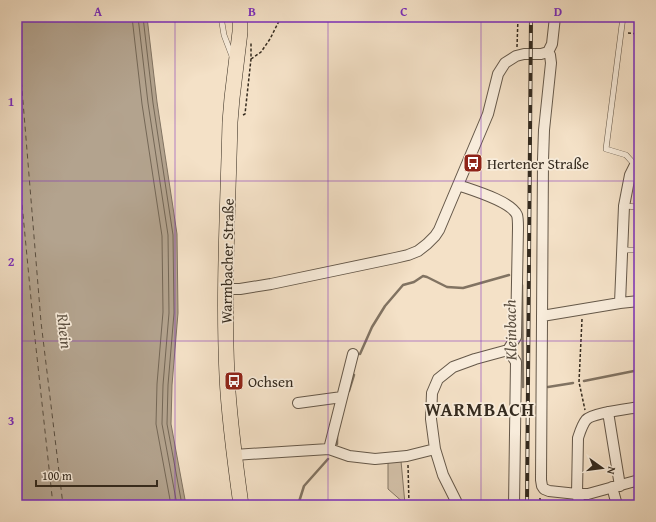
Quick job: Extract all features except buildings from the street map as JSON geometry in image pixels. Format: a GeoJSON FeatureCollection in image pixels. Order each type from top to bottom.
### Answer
{"type":"FeatureCollection","features":[{"type":"Feature","properties":{"kind":"main road","name":"Warmbacher Straße"},"geometry":{"type":"LineString","coordinates":[[240,17],[240,32],[230,122],[226,289],[227,377],[234,456],[241,505]]}},
{"type":"Feature","properties":{"kind":"street"},"geometry":{"type":"LineString","coordinates":[[226,289],[271,284],[395,258],[418,251],[427,244],[439,230],[488,114],[498,74],[505,63],[516,56],[548,52],[554,38],[555,17]]}},
{"type":"Feature","properties":{"kind":"street"},"geometry":{"type":"LineString","coordinates":[[548,52],[550,55],[551,64],[544,123],[542,160],[542,486],[544,489],[549,491],[588,494],[639,480]]}},
{"type":"Feature","properties":{"kind":"street"},"geometry":{"type":"LineString","coordinates":[[620,303],[624,206],[630,175],[637,164]]}},
{"type":"Feature","properties":{"kind":"street"},"geometry":{"type":"LineString","coordinates":[[458,185],[491,197],[509,206],[517,215],[518,228],[516,337],[508,350],[453,367],[438,379],[432,393],[431,419],[435,449],[443,475],[458,505]]}},
{"type":"Feature","properties":{"kind":"street"},"geometry":{"type":"LineString","coordinates":[[542,316],[639,301]]}},
{"type":"Feature","properties":{"kind":"street"},"geometry":{"type":"LineString","coordinates":[[508,350],[516,362],[514,505]]}},
{"type":"Feature","properties":{"kind":"street"},"geometry":{"type":"LineString","coordinates":[[329,449],[353,354]]}},
{"type":"Feature","properties":{"kind":"street"},"geometry":{"type":"LineString","coordinates":[[298,403],[342,397]]}},
{"type":"Feature","properties":{"kind":"street"},"geometry":{"type":"LineString","coordinates":[[580,505],[577,494],[578,438],[586,419],[608,412],[639,407]]}},
{"type":"Feature","properties":{"kind":"street"},"geometry":{"type":"LineString","coordinates":[[608,412],[617,505]]}},
{"type":"Feature","properties":{"kind":"street"},"geometry":{"type":"LineString","coordinates":[[234,456],[329,449],[349,456],[375,459],[407,456],[435,449]]}},
{"type":"Feature","properties":{"kind":"lane"},"geometry":{"type":"LineString","coordinates":[[221,17],[224,35],[236,64]]}},
{"type":"Feature","properties":{"kind":"lane"},"geometry":{"type":"LineString","coordinates":[[623,17],[606,149],[626,155],[637,164]]}},
{"type":"Feature","properties":{"kind":"lane"},"geometry":{"type":"LineString","coordinates":[[624,206],[639,207]]}},
{"type":"Feature","properties":{"kind":"lane"},"geometry":{"type":"LineString","coordinates":[[622,250],[639,250]]}},
{"type":"Feature","properties":{"kind":"path"},"geometry":{"type":"LineString","coordinates":[[251,59],[261,52],[270,39],[281,17]]}},
{"type":"Feature","properties":{"kind":"path"},"geometry":{"type":"LineString","coordinates":[[516,56],[518,17]]}},
{"type":"Feature","properties":{"kind":"path"},"geometry":{"type":"LineString","coordinates":[[622,33],[639,34]]}},
{"type":"Feature","properties":{"kind":"path"},"geometry":{"type":"LineString","coordinates":[[230,122],[246,114],[251,59],[251,39]]}},
{"type":"Feature","properties":{"kind":"path"},"geometry":{"type":"LineString","coordinates":[[583,309],[578,382],[586,419]]}},
{"type":"Feature","properties":{"kind":"path"},"geometry":{"type":"LineString","coordinates":[[407,456],[409,505]]}},
{"type":"Feature","properties":{"kind":"shaded area"},"geometry":{"type":"Polygon","coordinates":[[[388,461],[401,461],[405,504],[388,489],[388,461]]]}},
{"type":"Feature","properties":{"kind":"water","name":"Rhein"},"geometry":{"type":"Polygon","coordinates":[[[17,17],[147,17],[157,102],[177,234],[178,313],[172,385],[171,424],[186,505],[17,505],[17,17]]]}},
{"type":"Feature","properties":{"kind":"waterway","name":"Kleinbach"},"geometry":{"type":"LineString","coordinates":[[360,354],[372,327],[385,306],[403,285],[414,282],[423,276],[447,287],[463,288],[509,275]]}},
{"type":"Feature","properties":{"kind":"waterway","name":"Kleinbach"},"geometry":{"type":"LineString","coordinates":[[522,285],[523,387]]}},
{"type":"Feature","properties":{"kind":"waterway","name":"Kleinbach"},"geometry":{"type":"LineString","coordinates":[[584,381],[639,370]]}},
{"type":"Feature","properties":{"kind":"waterway"},"geometry":{"type":"LineString","coordinates":[[349,391],[354,375]]}},
{"type":"Feature","properties":{"kind":"waterway","name":"Kleinbach"},"geometry":{"type":"LineString","coordinates":[[548,387],[573,383]]}},
{"type":"Feature","properties":{"kind":"waterway"},"geometry":{"type":"LineString","coordinates":[[337,435],[337,444]]}},
{"type":"Feature","properties":{"kind":"waterway"},"geometry":{"type":"LineString","coordinates":[[298,505],[304,486],[328,459]]}},
{"type":"Feature","properties":{"kind":"ferry route"},"geometry":{"type":"LineString","coordinates":[[17,28],[41,322],[63,505]]}},
{"type":"Feature","properties":{"kind":"ferry route"},"geometry":{"type":"LineString","coordinates":[[17,151],[53,505]]}},
{"type":"Feature","properties":{"kind":"railway"},"geometry":{"type":"LineString","coordinates":[[527,505],[531,17]]}},
{"type":"Feature","properties":{"kind":"place","name":"Hertener Straße"},"geometry":{"type":"Point","coordinates":[473,163]}},
{"type":"Feature","properties":{"kind":"place","name":"Ochsen"},"geometry":{"type":"Point","coordinates":[234,381]}},
{"type":"Feature","properties":{"kind":"district","name":"WARMBACH"},"geometry":{"type":"Point","coordinates":[480,409]}}]}
